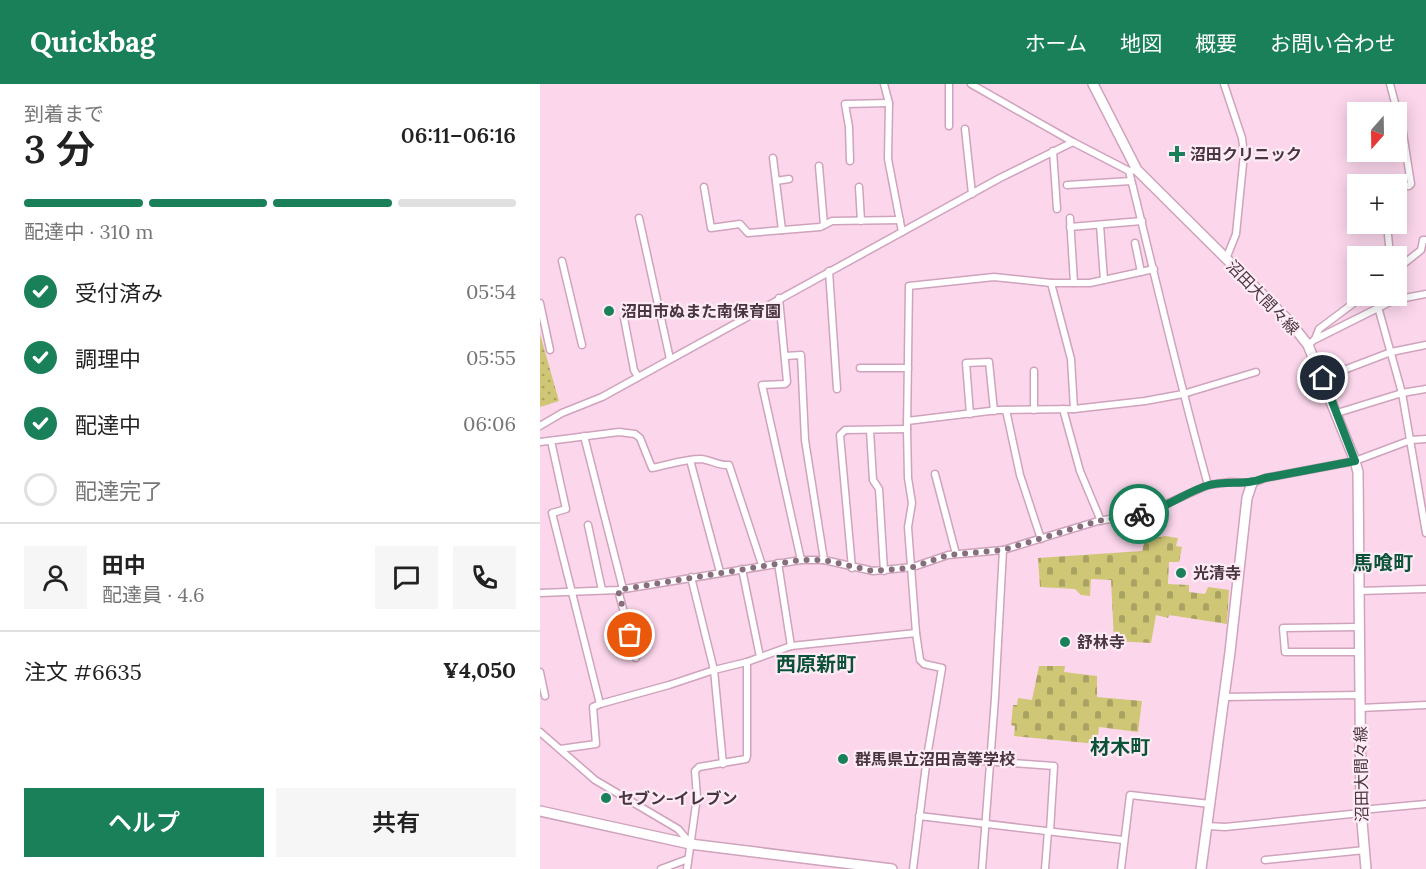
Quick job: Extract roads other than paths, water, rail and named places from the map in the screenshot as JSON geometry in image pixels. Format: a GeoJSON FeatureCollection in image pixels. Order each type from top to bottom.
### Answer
{"type":"FeatureCollection","features":[{"type":"Feature","properties":{"kind":"main road","name":"沼田大間々線"},"geometry":{"type":"LineString","coordinates":[[1093,84],[1133,171],[1311,342],[1355,461],[1358,472],[1361,812],[1366,869]]}},
{"type":"Feature","properties":{"kind":"main road"},"geometry":{"type":"LineString","coordinates":[[1201,869],[1247,498],[1252,483]]}},
{"type":"Feature","properties":{"kind":"main road"},"geometry":{"type":"LineString","coordinates":[[540,812],[690,844],[837,866],[892,869]]}},
{"type":"Feature","properties":{"kind":"street"},"geometry":{"type":"LineString","coordinates":[[884,84],[889,103],[888,159],[902,232]]}},
{"type":"Feature","properties":{"kind":"street"},"geometry":{"type":"LineString","coordinates":[[949,84],[949,126]]}},
{"type":"Feature","properties":{"kind":"street"},"geometry":{"type":"LineString","coordinates":[[970,84],[1073,142],[1133,171],[1131,182],[1183,394],[1208,485]]}},
{"type":"Feature","properties":{"kind":"street"},"geometry":{"type":"LineString","coordinates":[[989,84],[989,94]]}},
{"type":"Feature","properties":{"kind":"street"},"geometry":{"type":"LineString","coordinates":[[1224,84],[1242,138],[1244,154],[1236,234],[1226,259]]}},
{"type":"Feature","properties":{"kind":"street"},"geometry":{"type":"LineString","coordinates":[[1390,84],[1403,133],[1411,184],[1407,185]]}},
{"type":"Feature","properties":{"kind":"street"},"geometry":{"type":"LineString","coordinates":[[850,161],[849,127],[845,104],[889,103]]}},
{"type":"Feature","properties":{"kind":"street"},"geometry":{"type":"LineString","coordinates":[[965,129],[972,194]]}},
{"type":"Feature","properties":{"kind":"street"},"geometry":{"type":"LineString","coordinates":[[540,426],[638,377],[779,298],[1073,142]]}},
{"type":"Feature","properties":{"kind":"street"},"geometry":{"type":"LineString","coordinates":[[1053,152],[1057,209]]}},
{"type":"Feature","properties":{"kind":"street"},"geometry":{"type":"LineString","coordinates":[[773,158],[782,230]]}},
{"type":"Feature","properties":{"kind":"street"},"geometry":{"type":"LineString","coordinates":[[819,166],[824,225]]}},
{"type":"Feature","properties":{"kind":"street"},"geometry":{"type":"LineString","coordinates":[[776,181],[789,179]]}},
{"type":"Feature","properties":{"kind":"street"},"geometry":{"type":"LineString","coordinates":[[1067,185],[1131,182]]}},
{"type":"Feature","properties":{"kind":"street"},"geometry":{"type":"LineString","coordinates":[[704,187],[711,228],[740,224],[748,233],[824,225],[832,221],[900,220]]}},
{"type":"Feature","properties":{"kind":"street"},"geometry":{"type":"LineString","coordinates":[[859,187],[861,221]]}},
{"type":"Feature","properties":{"kind":"street"},"geometry":{"type":"LineString","coordinates":[[639,218],[670,359]]}},
{"type":"Feature","properties":{"kind":"street"},"geometry":{"type":"LineString","coordinates":[[1070,218],[1074,283]]}},
{"type":"Feature","properties":{"kind":"street"},"geometry":{"type":"LineString","coordinates":[[1070,227],[1142,221]]}},
{"type":"Feature","properties":{"kind":"street"},"geometry":{"type":"LineString","coordinates":[[1100,225],[1104,280]]}},
{"type":"Feature","properties":{"kind":"street"},"geometry":{"type":"LineString","coordinates":[[1407,262],[1422,250],[1424,240],[1426,240]]}},
{"type":"Feature","properties":{"kind":"street"},"geometry":{"type":"LineString","coordinates":[[1135,243],[1142,272]]}},
{"type":"Feature","properties":{"kind":"street"},"geometry":{"type":"LineString","coordinates":[[562,261],[582,345]]}},
{"type":"Feature","properties":{"kind":"street"},"geometry":{"type":"LineString","coordinates":[[913,869],[927,758],[942,668],[924,664],[920,660],[916,633],[913,567],[908,527],[912,503],[908,478],[907,429],[909,286],[994,277],[1051,283],[1090,283],[1154,269]]}},
{"type":"Feature","properties":{"kind":"street"},"geometry":{"type":"LineString","coordinates":[[829,271],[837,388]]}},
{"type":"Feature","properties":{"kind":"street"},"geometry":{"type":"LineString","coordinates":[[1051,283],[1071,359],[1074,409]]}},
{"type":"Feature","properties":{"kind":"street"},"geometry":{"type":"LineString","coordinates":[[1311,342],[1394,300],[1426,294]]}},
{"type":"Feature","properties":{"kind":"street"},"geometry":{"type":"LineString","coordinates":[[779,298],[787,382],[762,386],[801,560]]}},
{"type":"Feature","properties":{"kind":"street"},"geometry":{"type":"LineString","coordinates":[[540,303],[550,350]]}},
{"type":"Feature","properties":{"kind":"street"},"geometry":{"type":"LineString","coordinates":[[1311,342],[1319,330],[1350,306]]}},
{"type":"Feature","properties":{"kind":"street"},"geometry":{"type":"LineString","coordinates":[[1378,307],[1402,393],[1426,533]]}},
{"type":"Feature","properties":{"kind":"street"},"geometry":{"type":"LineString","coordinates":[[624,318],[634,370],[638,377]]}},
{"type":"Feature","properties":{"kind":"street"},"geometry":{"type":"LineString","coordinates":[[1323,378],[1391,352],[1426,345]]}},
{"type":"Feature","properties":{"kind":"street"},"geometry":{"type":"LineString","coordinates":[[784,356],[801,355],[805,440],[824,560]]}},
{"type":"Feature","properties":{"kind":"street"},"geometry":{"type":"LineString","coordinates":[[970,414],[966,363],[989,362],[994,411]]}},
{"type":"Feature","properties":{"kind":"street"},"geometry":{"type":"LineString","coordinates":[[860,368],[908,368]]}},
{"type":"Feature","properties":{"kind":"street"},"geometry":{"type":"LineString","coordinates":[[1034,371],[1034,410]]}},
{"type":"Feature","properties":{"kind":"street"},"geometry":{"type":"LineString","coordinates":[[908,421],[994,411],[1074,409],[1145,401],[1183,394],[1256,372]]}},
{"type":"Feature","properties":{"kind":"street"},"geometry":{"type":"LineString","coordinates":[[1337,413],[1402,393],[1426,389]]}},
{"type":"Feature","properties":{"kind":"street"},"geometry":{"type":"LineString","coordinates":[[1063,409],[1080,471],[1101,521]]}},
{"type":"Feature","properties":{"kind":"street"},"geometry":{"type":"LineString","coordinates":[[1006,410],[1020,476],[1041,539]]}},
{"type":"Feature","properties":{"kind":"street"},"geometry":{"type":"LineString","coordinates":[[852,568],[840,435],[845,430],[907,429]]}},
{"type":"Feature","properties":{"kind":"street"},"geometry":{"type":"LineString","coordinates":[[870,430],[873,480],[879,489],[884,571]]}},
{"type":"Feature","properties":{"kind":"street"},"geometry":{"type":"LineString","coordinates":[[540,442],[619,432],[635,434],[640,438],[652,468],[700,459],[721,466],[729,465],[762,565]]}},
{"type":"Feature","properties":{"kind":"street"},"geometry":{"type":"LineString","coordinates":[[584,436],[636,658]]}},
{"type":"Feature","properties":{"kind":"street"},"geometry":{"type":"LineString","coordinates":[[540,593],[620,589],[801,560],[824,560],[852,568],[884,571],[913,567],[956,554],[1003,550],[1101,521],[1154,510],[1208,485],[1230,482],[1252,483],[1265,478],[1355,461],[1411,440],[1426,439]]}},
{"type":"Feature","properties":{"kind":"street"},"geometry":{"type":"LineString","coordinates":[[551,441],[566,509],[552,513],[600,704]]}},
{"type":"Feature","properties":{"kind":"street"},"geometry":{"type":"LineString","coordinates":[[690,460],[720,572]]}},
{"type":"Feature","properties":{"kind":"street"},"geometry":{"type":"LineString","coordinates":[[935,474],[956,554]]}},
{"type":"Feature","properties":{"kind":"street"},"geometry":{"type":"LineString","coordinates":[[588,525],[602,590]]}},
{"type":"Feature","properties":{"kind":"street"},"geometry":{"type":"LineString","coordinates":[[982,869],[1003,550]]}},
{"type":"Feature","properties":{"kind":"street"},"geometry":{"type":"LineString","coordinates":[[778,563],[791,646]]}},
{"type":"Feature","properties":{"kind":"street"},"geometry":{"type":"LineString","coordinates":[[741,569],[760,657]]}},
{"type":"Feature","properties":{"kind":"street"},"geometry":{"type":"LineString","coordinates":[[691,577],[714,670],[723,764]]}},
{"type":"Feature","properties":{"kind":"street"},"geometry":{"type":"LineString","coordinates":[[1359,591],[1426,589]]}},
{"type":"Feature","properties":{"kind":"street"},"geometry":{"type":"LineString","coordinates":[[1359,627],[1283,628],[1285,652],[1359,652]]}},
{"type":"Feature","properties":{"kind":"street"},"geometry":{"type":"LineString","coordinates":[[560,749],[596,744],[593,707],[600,704],[714,670],[747,663],[791,646],[916,633]]}},
{"type":"Feature","properties":{"kind":"street"},"geometry":{"type":"LineString","coordinates":[[687,869],[697,797],[695,771],[699,767],[746,759],[747,756],[747,663]]}},
{"type":"Feature","properties":{"kind":"street"},"geometry":{"type":"LineString","coordinates":[[540,672],[545,696]]}},
{"type":"Feature","properties":{"kind":"street"},"geometry":{"type":"LineString","coordinates":[[1224,697],[1359,695]]}},
{"type":"Feature","properties":{"kind":"street"},"geometry":{"type":"LineString","coordinates":[[1360,708],[1426,705]]}},
{"type":"Feature","properties":{"kind":"street"},"geometry":{"type":"LineString","coordinates":[[540,732],[595,780],[678,829],[690,844]]}},
{"type":"Feature","properties":{"kind":"street"},"geometry":{"type":"LineString","coordinates":[[927,758],[1054,766],[1046,869]]}},
{"type":"Feature","properties":{"kind":"street"},"geometry":{"type":"LineString","coordinates":[[1121,869],[1130,795],[1210,804]]}},
{"type":"Feature","properties":{"kind":"street"},"geometry":{"type":"LineString","coordinates":[[1207,826],[1225,827],[1426,804]]}},
{"type":"Feature","properties":{"kind":"street"},"geometry":{"type":"LineString","coordinates":[[919,816],[1124,840]]}},
{"type":"Feature","properties":{"kind":"street"},"geometry":{"type":"LineString","coordinates":[[1265,860],[1365,850]]}},
{"type":"Feature","properties":{"kind":"street"},"geometry":{"type":"LineString","coordinates":[[661,869],[688,859]]}},
{"type":"Feature","properties":{"kind":"place","name":"沼田クリニック"},"geometry":{"type":"Point","coordinates":[1177,154]}},
{"type":"Feature","properties":{"kind":"place","name":"沼田市ぬまた南保育園"},"geometry":{"type":"Point","coordinates":[609,311]}},
{"type":"Feature","properties":{"kind":"place","name":"光清寺"},"geometry":{"type":"Point","coordinates":[1181,573]}},
{"type":"Feature","properties":{"kind":"place","name":"舒林寺"},"geometry":{"type":"Point","coordinates":[1065,642]}},
{"type":"Feature","properties":{"kind":"place","name":"群馬県立沼田高等学校"},"geometry":{"type":"Point","coordinates":[843,759]}},
{"type":"Feature","properties":{"kind":"place","name":"セブン-イレブン"},"geometry":{"type":"Point","coordinates":[606,798]}},
{"type":"Feature","properties":{"kind":"district","name":"馬喰町"},"geometry":{"type":"Point","coordinates":[1383,563]}},
{"type":"Feature","properties":{"kind":"district","name":"西原新町"},"geometry":{"type":"Point","coordinates":[816,664]}},
{"type":"Feature","properties":{"kind":"district","name":"材木町"},"geometry":{"type":"Point","coordinates":[1120,747]}}]}
